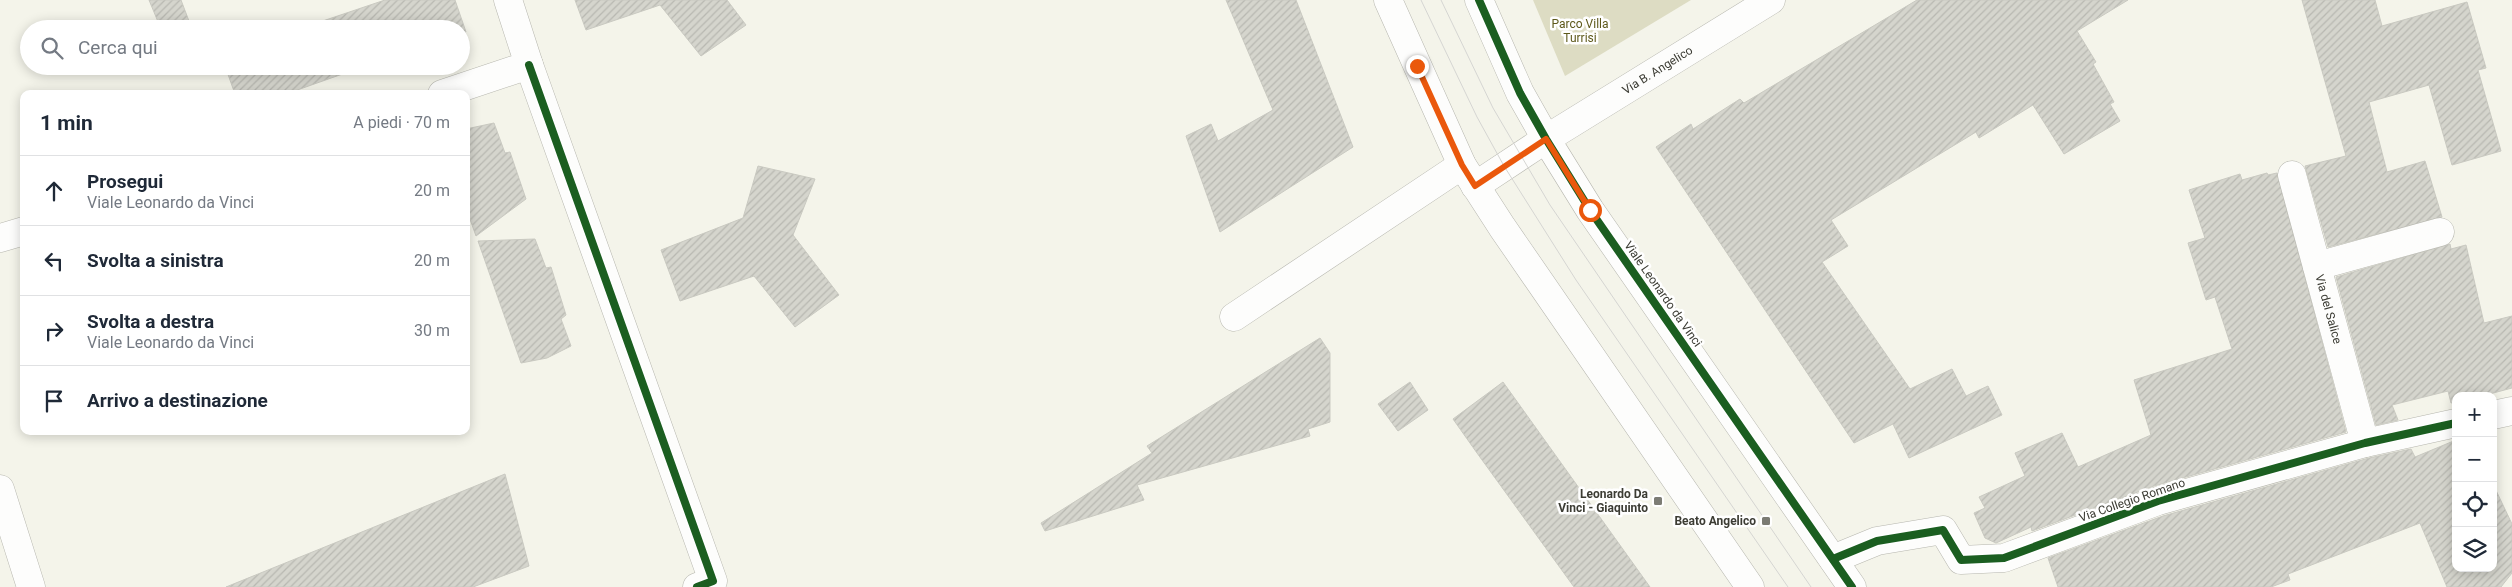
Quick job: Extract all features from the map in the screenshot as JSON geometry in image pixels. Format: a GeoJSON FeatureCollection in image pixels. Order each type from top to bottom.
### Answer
{"type":"FeatureCollection","features":[{"type":"Feature","properties":{"kind":"street"},"geometry":{"type":"LineString","coordinates":[[508,0],[529,65],[713,581],[697,587]]}},
{"type":"Feature","properties":{"kind":"street"},"geometry":{"type":"LineString","coordinates":[[1388,0],[1469,175],[1502,228],[1750,587]]}},
{"type":"Feature","properties":{"kind":"street","name":"Viale Leonardo da Vinci"},"geometry":{"type":"LineString","coordinates":[[1479,0],[1520,93],[1590,210],[1852,587]]}},
{"type":"Feature","properties":{"kind":"street","name":"Via B. Angelico"},"geometry":{"type":"LineString","coordinates":[[1234,317],[1469,175],[1546,139],[1771,0]]}},
{"type":"Feature","properties":{"kind":"street"},"geometry":{"type":"LineString","coordinates":[[454,90],[529,65]]}},
{"type":"Feature","properties":{"kind":"street","name":"Via del Salice"},"geometry":{"type":"LineString","coordinates":[[2292,175],[2365,443]]}},
{"type":"Feature","properties":{"kind":"street"},"geometry":{"type":"LineString","coordinates":[[0,238],[20,232]]}},
{"type":"Feature","properties":{"kind":"street"},"geometry":{"type":"LineString","coordinates":[[2317,266],[2440,232]]}},
{"type":"Feature","properties":{"kind":"street"},"geometry":{"type":"LineString","coordinates":[[2497,414],[2512,411]]}},
{"type":"Feature","properties":{"kind":"street","name":"Via Collegio Romano"},"geometry":{"type":"LineString","coordinates":[[1833,559],[1877,541],[1943,530],[1961,560],[2004,558],[2158,501],[2365,443],[2452,425]]}},
{"type":"Feature","properties":{"kind":"street"},"geometry":{"type":"LineString","coordinates":[[0,489],[31,587]]}},
{"type":"Feature","properties":{"kind":"green space","name":"Parco Villa Turrisi"},"geometry":{"type":"Polygon","coordinates":[[[1533,0],[1691,0],[1565,76],[1533,0]]]}},
{"type":"Feature","properties":{"kind":"building"},"geometry":{"type":"Polygon","coordinates":[[[149,0],[181,0],[189,20],[157,20],[149,0]]]}},
{"type":"Feature","properties":{"kind":"building"},"geometry":{"type":"Polygon","coordinates":[[[385,0],[455,0],[462,20],[326,20],[385,0]]]}},
{"type":"Feature","properties":{"kind":"building"},"geometry":{"type":"Polygon","coordinates":[[[575,0],[727,0],[746,25],[701,56],[660,5],[586,30],[575,0]]]}},
{"type":"Feature","properties":{"kind":"building"},"geometry":{"type":"Polygon","coordinates":[[[1226,0],[1296,0],[1353,147],[1220,232],[1186,136],[1211,124],[1218,141],[1273,110],[1226,0]]]}},
{"type":"Feature","properties":{"kind":"building"},"geometry":{"type":"Polygon","coordinates":[[[1917,0],[2128,0],[2077,31],[2096,62],[2093,64],[2114,102],[2110,104],[2120,121],[2064,154],[2033,105],[1979,138],[1976,132],[1831,220],[1848,246],[1822,262],[1910,389],[1952,369],[1966,396],[1988,386],[2002,415],[1909,458],[1893,424],[1854,443],[1656,147],[1691,124],[1693,129],[1740,99],[1744,103],[1917,0]]]}},
{"type":"Feature","properties":{"kind":"building"},"geometry":{"type":"Polygon","coordinates":[[[2302,0],[2375,0],[2382,26],[2467,2],[2486,68],[2478,70],[2501,151],[2452,165],[2429,85],[2369,102],[2387,172],[2425,161],[2442,217],[2328,247],[2305,166],[2346,156],[2302,0]]]}},
{"type":"Feature","properties":{"kind":"building"},"geometry":{"type":"Polygon","coordinates":[[[228,75],[340,75],[297,90],[234,90],[228,75]]]}},
{"type":"Feature","properties":{"kind":"building"},"geometry":{"type":"Polygon","coordinates":[[[494,123],[505,153],[510,152],[526,199],[476,236],[470,219],[470,128],[494,123]]]}},
{"type":"Feature","properties":{"kind":"building"},"geometry":{"type":"Polygon","coordinates":[[[758,166],[815,179],[793,235],[839,295],[795,327],[754,276],[680,301],[661,250],[743,218],[758,166]]]}},
{"type":"Feature","properties":{"kind":"building"},"geometry":{"type":"Polygon","coordinates":[[[2267,173],[2268,175],[2277,173],[2346,432],[2154,486],[2032,531],[2031,527],[1996,543],[1985,538],[1974,513],[1985,508],[1979,497],[2025,476],[2015,453],[2062,433],[2078,467],[2151,435],[2134,380],[2232,349],[2215,297],[2206,300],[2188,243],[2205,238],[2189,190],[2240,174],[2242,180],[2267,173]]]}},
{"type":"Feature","properties":{"kind":"building"},"geometry":{"type":"Polygon","coordinates":[[[535,239],[546,268],[551,267],[566,315],[561,319],[571,346],[547,358],[521,363],[478,241],[535,239]]]}},
{"type":"Feature","properties":{"kind":"building"},"geometry":{"type":"Polygon","coordinates":[[[2450,244],[2451,249],[2466,245],[2484,323],[2512,316],[2512,388],[2497,392],[2452,392],[2451,403],[2448,391],[2392,405],[2398,420],[2376,425],[2336,277],[2450,244]]]}},
{"type":"Feature","properties":{"kind":"building"},"geometry":{"type":"Polygon","coordinates":[[[1320,338],[1330,353],[1330,422],[1308,429],[1310,436],[1137,485],[1144,500],[1045,531],[1041,523],[1152,453],[1147,446],[1320,338]]]}},
{"type":"Feature","properties":{"kind":"building"},"geometry":{"type":"Polygon","coordinates":[[[1410,382],[1428,410],[1398,431],[1378,404],[1410,382]]]}},
{"type":"Feature","properties":{"kind":"building"},"geometry":{"type":"Polygon","coordinates":[[[1503,382],[1650,587],[1574,587],[1477,453],[1453,419],[1503,382]]]}},
{"type":"Feature","properties":{"kind":"building"},"geometry":{"type":"Polygon","coordinates":[[[2452,442],[2452,572],[2497,572],[2497,492],[2512,524],[2512,573],[2501,587],[2447,587],[2420,523],[2288,574],[2290,580],[2271,587],[2058,587],[2048,558],[2163,516],[2369,458],[2411,449],[2415,457],[2452,442]]]}},
{"type":"Feature","properties":{"kind":"building"},"geometry":{"type":"Polygon","coordinates":[[[505,474],[529,566],[473,587],[226,587],[505,474]]]}},
{"type":"Feature","properties":{"kind":"tram line"},"geometry":{"type":"LineString","coordinates":[[1421,0],[1477,117],[1504,166],[1576,280],[1788,587]]}},
{"type":"Feature","properties":{"kind":"tram line"},"geometry":{"type":"LineString","coordinates":[[1441,0],[1493,108],[1550,205],[1811,587]]}},
{"type":"Feature","properties":{"kind":"cycle path"},"geometry":{"type":"LineString","coordinates":[[1479,0],[1520,93],[1590,210],[1852,587]]}},
{"type":"Feature","properties":{"kind":"cycle path"},"geometry":{"type":"LineString","coordinates":[[529,65],[713,581],[697,587]]}},
{"type":"Feature","properties":{"kind":"cycle path"},"geometry":{"type":"LineString","coordinates":[[1833,559],[1877,541],[1943,530],[1961,560],[2004,558],[2158,501],[2365,443],[2452,424]]}},
{"type":"Feature","properties":{"kind":"place","name":"Leonardo Da Vinci - Giaquinto"},"geometry":{"type":"Point","coordinates":[1658,501]}},
{"type":"Feature","properties":{"kind":"place","name":"Beato Angelico"},"geometry":{"type":"Point","coordinates":[1766,521]}},
{"type":"Feature","properties":{"kind":"route"},"geometry":{"type":"LineString","coordinates":[[1417,66],[1462,165],[1475,186],[1546,139],[1590,210]]}}]}
